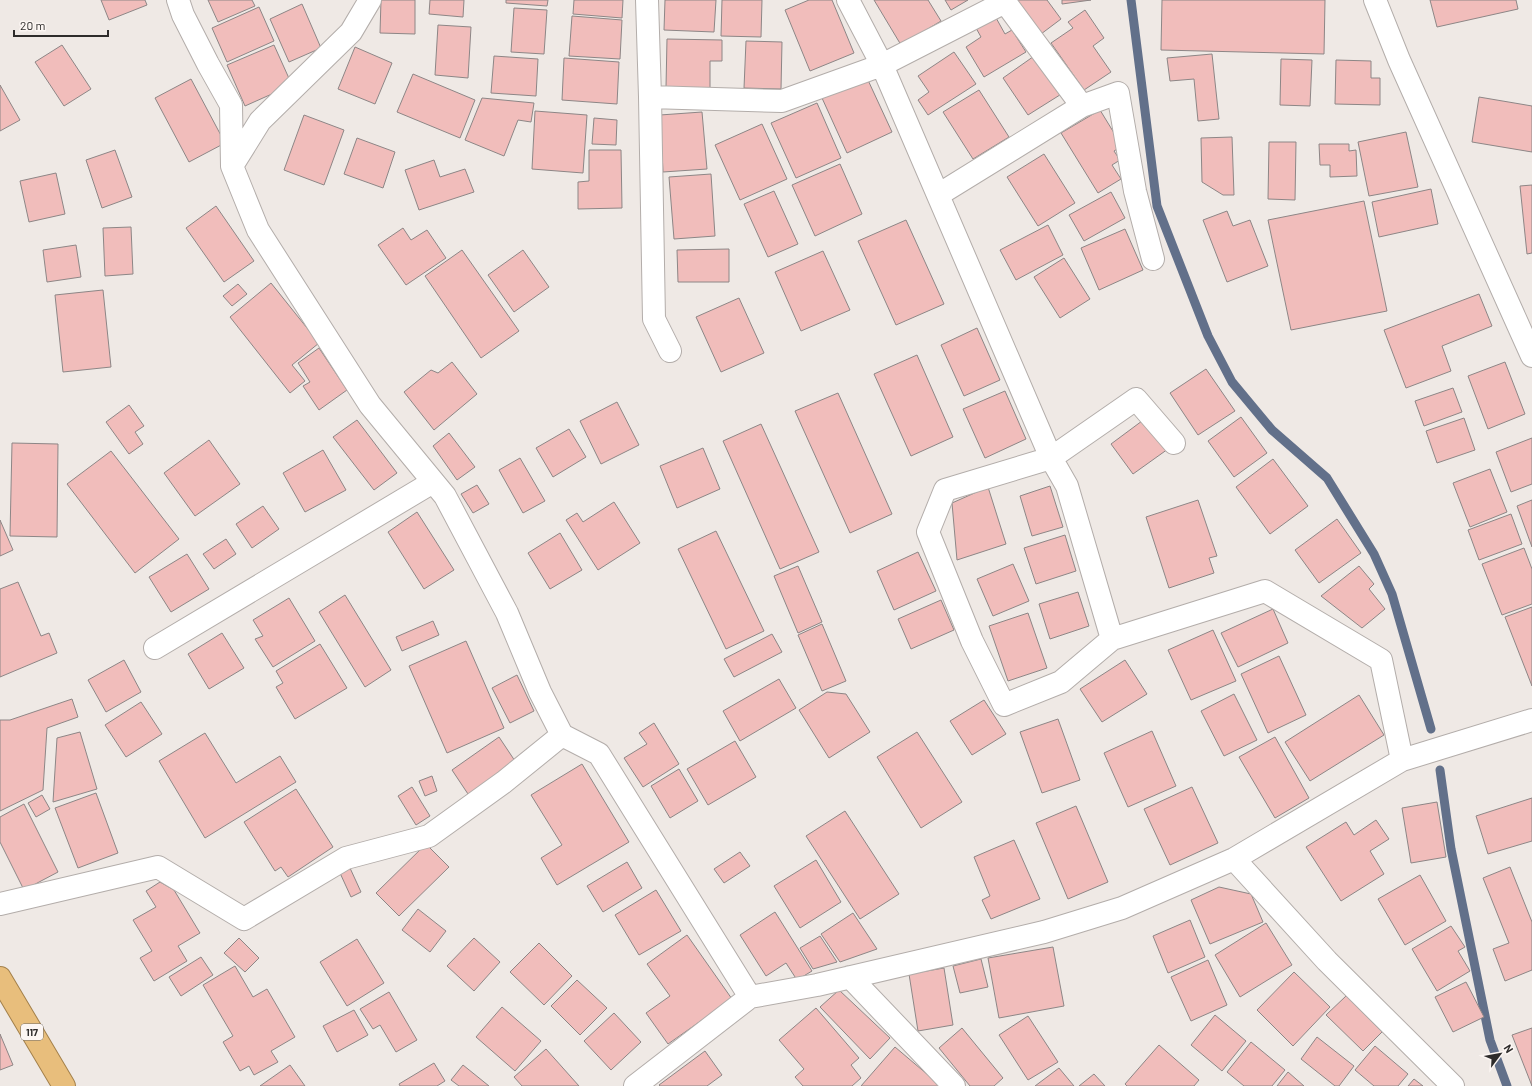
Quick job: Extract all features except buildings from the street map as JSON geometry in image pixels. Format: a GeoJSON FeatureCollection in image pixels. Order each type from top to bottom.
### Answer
{"type":"FeatureCollection","features":[{"type":"Feature","properties":{"kind":"highway","name":"117"},"geometry":{"type":"LineString","coordinates":[[0,978],[64,1086]]}},
{"type":"Feature","properties":{"kind":"street"},"geometry":{"type":"LineString","coordinates":[[178,0],[208,64],[231,105],[232,166],[258,230],[370,405],[445,496],[507,613],[540,692],[562,735],[599,754],[750,997]]}},
{"type":"Feature","properties":{"kind":"street"},"geometry":{"type":"LineString","coordinates":[[232,166],[260,121],[351,32],[370,0]]}},
{"type":"Feature","properties":{"kind":"street"},"geometry":{"type":"LineString","coordinates":[[647,0],[654,319],[670,351]]}},
{"type":"Feature","properties":{"kind":"street"},"geometry":{"type":"LineString","coordinates":[[848,0],[882,65],[1052,458],[1067,486],[1112,639]]}},
{"type":"Feature","properties":{"kind":"street"},"geometry":{"type":"LineString","coordinates":[[1375,0],[1399,60],[1532,356]]}},
{"type":"Feature","properties":{"kind":"street"},"geometry":{"type":"LineString","coordinates":[[650,97],[782,101],[882,65],[1005,2],[1082,106]]}},
{"type":"Feature","properties":{"kind":"street"},"geometry":{"type":"LineString","coordinates":[[938,195],[1082,106],[1118,93],[1135,191],[1153,258]]}},
{"type":"Feature","properties":{"kind":"street"},"geometry":{"type":"LineString","coordinates":[[1174,443],[1136,399],[1052,458],[945,490],[928,532],[972,641],[1004,705],[1061,682],[1112,639],[1265,591],[1381,660],[1402,760]]}},
{"type":"Feature","properties":{"kind":"street"},"geometry":{"type":"LineString","coordinates":[[155,648],[433,482]]}},
{"type":"Feature","properties":{"kind":"street"},"geometry":{"type":"LineString","coordinates":[[635,1086],[750,997],[817,986],[1044,932],[1122,908],[1234,859],[1402,760],[1532,720]]}},
{"type":"Feature","properties":{"kind":"street"},"geometry":{"type":"LineString","coordinates":[[0,904],[158,867],[244,919],[346,858],[429,836],[504,782],[562,735]]}},
{"type":"Feature","properties":{"kind":"street"},"geometry":{"type":"LineString","coordinates":[[1234,859],[1327,961],[1453,1086]]}},
{"type":"Feature","properties":{"kind":"street"},"geometry":{"type":"LineString","coordinates":[[850,977],[954,1086]]}},
{"type":"Feature","properties":{"kind":"waterway"},"geometry":{"type":"LineString","coordinates":[[1131,0],[1157,206],[1208,336],[1232,382],[1272,430],[1327,478],[1374,554],[1392,594],[1431,729]]}},
{"type":"Feature","properties":{"kind":"waterway"},"geometry":{"type":"LineString","coordinates":[[1440,770],[1451,849],[1490,1040],[1507,1086]]}}]}
